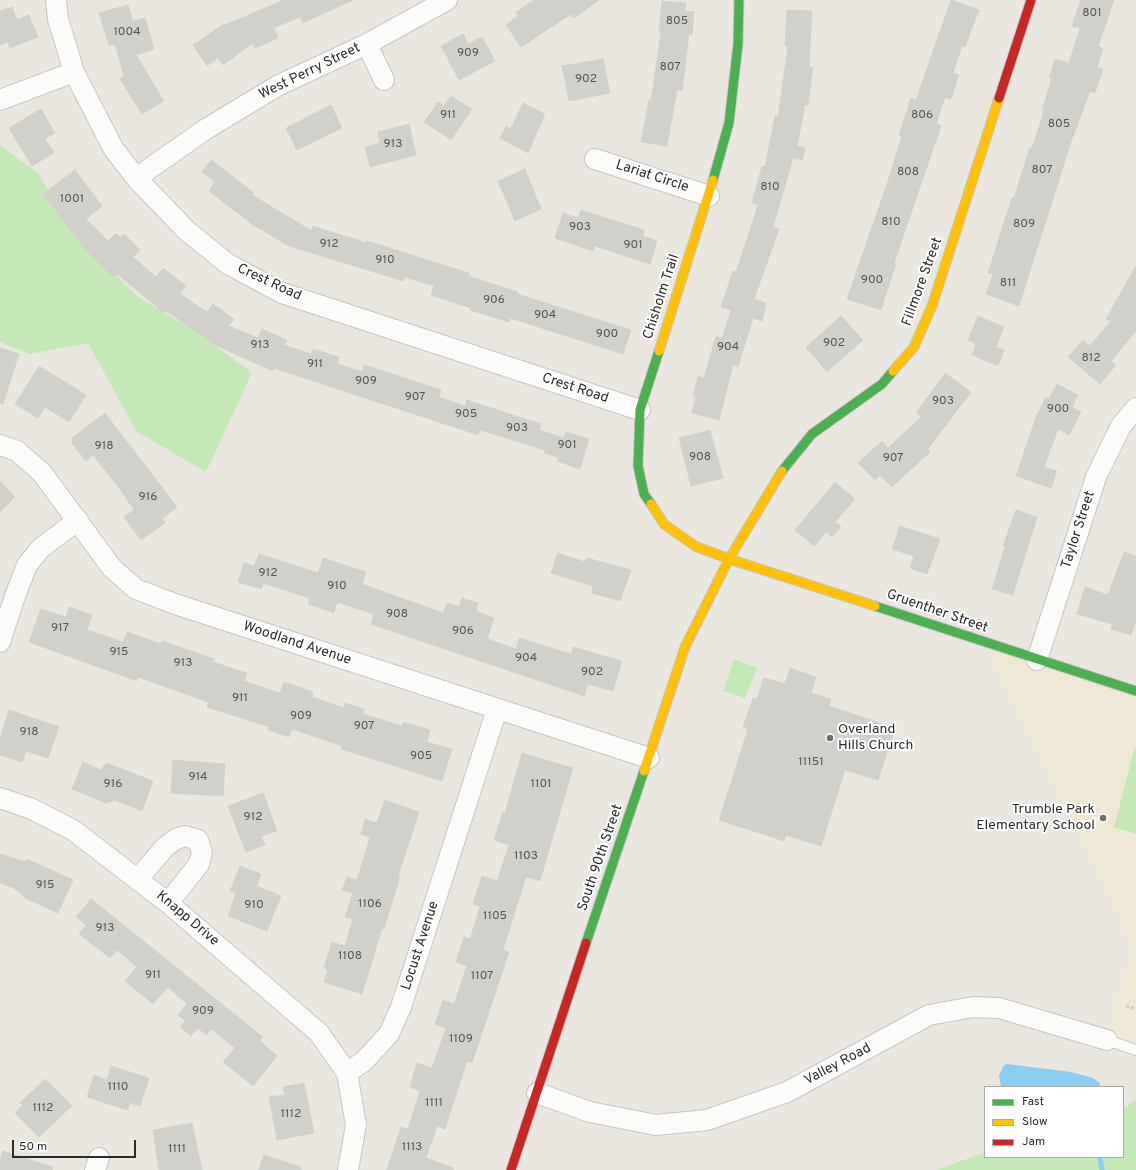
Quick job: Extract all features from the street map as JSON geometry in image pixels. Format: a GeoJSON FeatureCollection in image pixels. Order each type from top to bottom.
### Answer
{"type":"FeatureCollection","features":[{"type":"Feature","properties":{"kind":"street","name":"Crest Road"},"geometry":{"type":"LineString","coordinates":[[56,0],[58,19],[74,72],[113,148],[136,178],[187,231],[228,264],[282,292],[640,410]]}},
{"type":"Feature","properties":{"kind":"street","name":"West Perry Street"},"geometry":{"type":"LineString","coordinates":[[136,178],[206,129],[279,85],[367,44],[447,0]]}},
{"type":"Feature","properties":{"kind":"street","name":"Chisholm Trail"},"geometry":{"type":"LineString","coordinates":[[729,559],[695,546],[664,524],[644,494],[638,466],[640,410],[709,196],[729,123],[738,44],[738,0]]}},
{"type":"Feature","properties":{"kind":"street","name":"Fillmore Street"},"geometry":{"type":"LineString","coordinates":[[729,559],[779,475],[812,434],[882,384],[914,347],[932,306],[1031,0]]}},
{"type":"Feature","properties":{"kind":"street"},"geometry":{"type":"LineString","coordinates":[[367,44],[384,80]]}},
{"type":"Feature","properties":{"kind":"street"},"geometry":{"type":"LineString","coordinates":[[0,100],[74,72]]}},
{"type":"Feature","properties":{"kind":"street","name":"Lariat Circle"},"geometry":{"type":"LineString","coordinates":[[595,159],[709,196]]}},
{"type":"Feature","properties":{"kind":"street","name":"Taylor Street"},"geometry":{"type":"LineString","coordinates":[[1036,660],[1096,477],[1129,429],[1136,408]]}},
{"type":"Feature","properties":{"kind":"street","name":"Woodland Avenue"},"geometry":{"type":"LineString","coordinates":[[0,445],[17,451],[42,473],[112,568],[136,589],[175,604],[649,758]]}},
{"type":"Feature","properties":{"kind":"street"},"geometry":{"type":"LineString","coordinates":[[0,642],[27,565],[41,548],[78,520]]}},
{"type":"Feature","properties":{"kind":"street","name":"Gruenther Street"},"geometry":{"type":"LineString","coordinates":[[729,559],[1036,660],[1136,691]]}},
{"type":"Feature","properties":{"kind":"street","name":"South 90th Street"},"geometry":{"type":"LineString","coordinates":[[511,1170],[685,646],[729,559]]}},
{"type":"Feature","properties":{"kind":"street","name":"Locust Avenue"},"geometry":{"type":"LineString","coordinates":[[347,1073],[364,1061],[389,1034],[401,1006],[497,709]]}},
{"type":"Feature","properties":{"kind":"street","name":"Knapp Drive"},"geometry":{"type":"LineString","coordinates":[[0,798],[32,808],[73,830],[138,879],[319,1033],[347,1073]]}},
{"type":"Feature","properties":{"kind":"street"},"geometry":{"type":"LineString","coordinates":[[138,879],[165,847],[176,839],[185,836],[198,840],[202,853],[199,864],[168,903]]}},
{"type":"Feature","properties":{"kind":"street","name":"Valley Road"},"geometry":{"type":"LineString","coordinates":[[537,1093],[590,1112],[656,1125],[707,1120],[787,1092],[929,1015],[972,1007],[999,1008],[1107,1040]]}},
{"type":"Feature","properties":{"kind":"street"},"geometry":{"type":"LineString","coordinates":[[347,1073],[356,1124],[348,1170]]}},
{"type":"Feature","properties":{"kind":"lane","name":"Valley Road"},"geometry":{"type":"LineString","coordinates":[[1107,1040],[1136,1050]]}},
{"type":"Feature","properties":{"kind":"path"},"geometry":{"type":"LineString","coordinates":[[1126,1006],[1136,1009]]}},
{"type":"Feature","properties":{"kind":"shaded area","name":"Trumble Park Elementary School"},"geometry":{"type":"Polygon","coordinates":[[[982,642],[1136,691],[1136,1051],[1105,1041],[1132,945],[982,642]]]}},
{"type":"Feature","properties":{"kind":"green space"},"geometry":{"type":"Polygon","coordinates":[[[0,145],[39,174],[70,230],[138,297],[200,334],[252,373],[206,472],[136,431],[88,343],[30,354],[0,342],[0,145]]]}},
{"type":"Feature","properties":{"kind":"green space"},"geometry":{"type":"Polygon","coordinates":[[[734,659],[757,668],[745,698],[723,691],[734,659]]]}},
{"type":"Feature","properties":{"kind":"green space"},"geometry":{"type":"Polygon","coordinates":[[[1135,747],[1136,748],[1136,834],[1114,827],[1135,747]]]}},
{"type":"Feature","properties":{"kind":"green space"},"geometry":{"type":"Polygon","coordinates":[[[1136,1100],[1136,1170],[937,1170],[984,1152],[984,1158],[1124,1158],[1124,1108],[1136,1100]]]}},
{"type":"Feature","properties":{"kind":"water"},"geometry":{"type":"Polygon","coordinates":[[[1007,1064],[1071,1072],[1093,1078],[1100,1083],[1099,1086],[1001,1086],[999,1076],[1003,1066],[1007,1064]]]}},
{"type":"Feature","properties":{"kind":"building"},"geometry":{"type":"Polygon","coordinates":[[[284,0],[353,0],[303,23],[300,17],[274,28],[278,38],[255,48],[253,43],[223,65],[218,58],[207,66],[193,45],[224,24],[225,25],[284,0]]]}},
{"type":"Feature","properties":{"kind":"building"},"geometry":{"type":"Polygon","coordinates":[[[534,0],[599,0],[574,18],[571,14],[521,47],[506,25],[518,16],[516,12],[534,0]]]}},
{"type":"Feature","properties":{"kind":"building"},"geometry":{"type":"Polygon","coordinates":[[[951,0],[979,10],[965,47],[962,46],[953,73],[959,75],[951,99],[945,97],[936,124],[941,126],[894,263],[896,264],[881,310],[847,299],[886,187],[902,136],[899,135],[911,98],[916,100],[951,0]]]}},
{"type":"Feature","properties":{"kind":"building"},"geometry":{"type":"Polygon","coordinates":[[[1081,0],[1114,0],[1098,46],[1103,48],[1097,67],[1103,69],[1095,93],[1090,91],[1071,142],[1019,306],[986,294],[993,274],[988,273],[1012,198],[1014,198],[1030,147],[1032,148],[1043,115],[1043,107],[1052,79],[1049,78],[1055,59],[1069,63],[1080,28],[1072,26],[1081,0]]]}},
{"type":"Feature","properties":{"kind":"building"},"geometry":{"type":"Polygon","coordinates":[[[662,1],[686,3],[685,11],[694,12],[692,35],[689,34],[682,91],[677,90],[667,146],[641,142],[649,100],[651,101],[661,32],[659,31],[662,1]]]}},
{"type":"Feature","properties":{"kind":"building"},"geometry":{"type":"Polygon","coordinates":[[[128,5],[133,21],[145,18],[154,49],[136,55],[164,101],[142,114],[120,79],[124,76],[115,44],[109,45],[99,13],[128,5]]]}},
{"type":"Feature","properties":{"kind":"building"},"geometry":{"type":"Polygon","coordinates":[[[12,7],[17,20],[29,15],[38,37],[10,48],[8,42],[0,45],[0,11],[12,7]]]}},
{"type":"Feature","properties":{"kind":"building"},"geometry":{"type":"Polygon","coordinates":[[[787,10],[812,11],[809,67],[813,67],[808,105],[805,105],[797,146],[805,148],[802,160],[793,158],[773,227],[779,229],[754,299],[766,303],[762,321],[753,318],[738,367],[733,365],[719,420],[692,413],[696,397],[693,396],[698,376],[704,378],[716,336],[722,338],[731,310],[721,307],[733,271],[736,272],[758,205],[752,203],[762,166],[765,167],[775,116],[778,117],[788,47],[785,46],[787,10]]]}},
{"type":"Feature","properties":{"kind":"building"},"geometry":{"type":"Polygon","coordinates":[[[463,34],[468,44],[482,37],[495,61],[459,80],[441,46],[463,34]]]}},
{"type":"Feature","properties":{"kind":"building"},"geometry":{"type":"Polygon","coordinates":[[[603,59],[610,93],[569,101],[562,66],[603,59]]]}},
{"type":"Feature","properties":{"kind":"building"},"geometry":{"type":"Polygon","coordinates":[[[451,96],[472,109],[451,140],[424,122],[438,102],[444,106],[451,96]]]}},
{"type":"Feature","properties":{"kind":"building"},"geometry":{"type":"Polygon","coordinates":[[[523,103],[545,114],[528,153],[500,138],[506,126],[511,129],[523,103]]]}},
{"type":"Feature","properties":{"kind":"building"},"geometry":{"type":"Polygon","coordinates":[[[331,105],[342,128],[297,150],[286,128],[331,105]]]}},
{"type":"Feature","properties":{"kind":"building"},"geometry":{"type":"Polygon","coordinates":[[[41,109],[55,133],[45,139],[54,153],[32,166],[9,128],[41,109]]]}},
{"type":"Feature","properties":{"kind":"building"},"geometry":{"type":"Polygon","coordinates":[[[409,124],[416,155],[370,167],[365,147],[380,143],[378,132],[409,124]]]}},
{"type":"Feature","properties":{"kind":"building"},"geometry":{"type":"Polygon","coordinates":[[[211,160],[254,193],[252,195],[312,231],[313,226],[367,243],[367,241],[469,273],[468,276],[518,292],[517,294],[631,330],[623,354],[510,318],[509,322],[470,310],[471,308],[431,295],[434,286],[404,277],[403,281],[289,246],[252,224],[209,191],[215,182],[202,172],[211,160]]]}},
{"type":"Feature","properties":{"kind":"building"},"geometry":{"type":"Polygon","coordinates":[[[525,169],[541,209],[515,221],[498,181],[525,169]]]}},
{"type":"Feature","properties":{"kind":"building"},"geometry":{"type":"Polygon","coordinates":[[[75,170],[102,206],[86,219],[108,241],[116,233],[120,237],[124,234],[140,250],[133,257],[156,277],[163,268],[186,286],[180,294],[207,312],[213,304],[234,319],[229,326],[258,338],[262,329],[287,340],[284,345],[312,354],[313,349],[339,357],[337,364],[363,372],[364,365],[441,390],[439,397],[465,406],[467,400],[541,424],[539,430],[564,438],[566,432],[589,439],[580,469],[557,461],[558,457],[544,453],[545,450],[480,430],[478,435],[274,368],[273,371],[217,346],[166,311],[164,313],[117,274],[113,277],[83,247],[43,194],[75,170]]]}},
{"type":"Feature","properties":{"kind":"building"},"geometry":{"type":"Polygon","coordinates":[[[581,210],[644,230],[643,236],[657,241],[650,264],[595,246],[593,251],[555,238],[563,213],[578,218],[581,210]]]}},
{"type":"Feature","properties":{"kind":"building"},"geometry":{"type":"Polygon","coordinates":[[[1136,266],[1136,331],[1111,361],[1116,365],[1100,384],[1068,357],[1083,340],[1090,346],[1111,321],[1106,319],[1136,266]]]}},
{"type":"Feature","properties":{"kind":"building"},"geometry":{"type":"Polygon","coordinates":[[[841,316],[863,340],[827,372],[806,347],[841,316]]]}},
{"type":"Feature","properties":{"kind":"building"},"geometry":{"type":"Polygon","coordinates":[[[978,316],[1004,327],[996,347],[1004,350],[998,366],[972,355],[976,344],[968,340],[978,316]]]}},
{"type":"Feature","properties":{"kind":"building"},"geometry":{"type":"Polygon","coordinates":[[[0,348],[19,354],[3,404],[0,403],[0,348]]]}},
{"type":"Feature","properties":{"kind":"building"},"geometry":{"type":"Polygon","coordinates":[[[39,366],[86,395],[69,422],[45,407],[38,418],[15,404],[39,366]]]}},
{"type":"Feature","properties":{"kind":"building"},"geometry":{"type":"Polygon","coordinates":[[[945,373],[971,392],[928,449],[930,452],[892,487],[880,475],[875,480],[858,463],[882,441],[888,448],[921,417],[916,413],[945,373]]]}},
{"type":"Feature","properties":{"kind":"building"},"geometry":{"type":"Polygon","coordinates":[[[1057,384],[1078,395],[1072,407],[1081,412],[1069,435],[1058,429],[1044,467],[1057,471],[1051,488],[1016,476],[1036,417],[1046,397],[1049,399],[1057,384]]]}},
{"type":"Feature","properties":{"kind":"building"},"geometry":{"type":"Polygon","coordinates":[[[105,413],[177,507],[162,519],[165,523],[141,540],[124,517],[134,510],[119,488],[93,455],[86,461],[72,443],[72,438],[105,413]]]}},
{"type":"Feature","properties":{"kind":"building"},"geometry":{"type":"Polygon","coordinates":[[[710,430],[723,478],[691,486],[679,438],[710,430]]]}},
{"type":"Feature","properties":{"kind":"building"},"geometry":{"type":"Polygon","coordinates":[[[0,481],[15,497],[0,512],[0,481]]]}},
{"type":"Feature","properties":{"kind":"building"},"geometry":{"type":"Polygon","coordinates":[[[835,482],[855,499],[835,522],[841,527],[832,537],[826,532],[814,546],[795,530],[835,482]]]}},
{"type":"Feature","properties":{"kind":"building"},"geometry":{"type":"Polygon","coordinates":[[[1016,510],[1037,517],[1013,595],[992,589],[1005,547],[1003,546],[1016,510]]]}},
{"type":"Feature","properties":{"kind":"building"},"geometry":{"type":"Polygon","coordinates":[[[900,526],[940,539],[927,574],[910,568],[914,556],[892,549],[900,526]]]}},
{"type":"Feature","properties":{"kind":"building"},"geometry":{"type":"Polygon","coordinates":[[[1124,552],[1136,556],[1136,621],[1131,635],[1111,629],[1112,624],[1077,614],[1085,587],[1108,595],[1124,552]]]}},
{"type":"Feature","properties":{"kind":"building"},"geometry":{"type":"Polygon","coordinates":[[[558,553],[585,562],[587,558],[631,570],[620,601],[592,593],[593,586],[551,573],[558,553]]]}},
{"type":"Feature","properties":{"kind":"building"},"geometry":{"type":"Polygon","coordinates":[[[259,554],[318,573],[323,558],[366,572],[362,584],[443,613],[447,603],[459,607],[462,598],[478,603],[476,611],[494,618],[487,639],[516,649],[519,638],[571,654],[573,647],[622,661],[613,691],[588,684],[584,696],[371,624],[374,614],[337,602],[334,613],[308,604],[310,598],[263,583],[261,589],[238,582],[244,563],[254,566],[259,554]]]}},
{"type":"Feature","properties":{"kind":"building"},"geometry":{"type":"Polygon","coordinates":[[[69,607],[92,615],[87,630],[123,642],[127,632],[161,644],[162,641],[214,659],[213,662],[247,673],[244,681],[280,693],[284,682],[313,692],[312,697],[344,708],[345,703],[364,709],[363,714],[402,726],[403,722],[430,730],[427,742],[452,749],[442,781],[341,749],[342,746],[292,729],[289,737],[268,730],[269,727],[207,707],[208,702],[138,677],[137,681],[29,642],[41,609],[66,617],[69,607]]]}},
{"type":"Feature","properties":{"kind":"building"},"geometry":{"type":"Polygon","coordinates":[[[790,668],[816,677],[811,693],[831,699],[829,706],[895,728],[878,780],[845,770],[821,846],[786,835],[784,841],[719,820],[748,729],[743,727],[753,698],[757,699],[764,678],[785,684],[790,668]]]}},
{"type":"Feature","properties":{"kind":"building"},"geometry":{"type":"Polygon","coordinates":[[[9,710],[59,727],[48,758],[26,751],[22,762],[0,755],[0,739],[9,710]]]}},
{"type":"Feature","properties":{"kind":"building"},"geometry":{"type":"Polygon","coordinates":[[[522,753],[573,768],[540,881],[526,877],[503,950],[509,952],[472,1063],[467,1061],[445,1129],[437,1126],[426,1158],[454,1168],[453,1170],[387,1170],[401,1127],[408,1129],[420,1091],[410,1087],[417,1063],[432,1068],[446,1028],[435,1024],[443,1000],[454,1004],[467,966],[456,962],[464,937],[470,939],[480,907],[473,904],[482,876],[497,881],[509,845],[494,840],[503,812],[505,813],[522,753]]]}},
{"type":"Feature","properties":{"kind":"building"},"geometry":{"type":"Polygon","coordinates":[[[173,760],[225,764],[223,796],[171,793],[173,760]]]}},
{"type":"Feature","properties":{"kind":"building"},"geometry":{"type":"Polygon","coordinates":[[[83,762],[101,770],[106,763],[153,781],[142,811],[115,800],[106,803],[72,789],[83,762]]]}},
{"type":"Feature","properties":{"kind":"building"},"geometry":{"type":"Polygon","coordinates":[[[263,793],[277,831],[261,836],[265,845],[246,852],[228,806],[263,793]]]}},
{"type":"Feature","properties":{"kind":"building"},"geometry":{"type":"Polygon","coordinates":[[[385,800],[419,812],[398,875],[400,876],[384,929],[382,928],[362,994],[324,982],[328,969],[324,968],[332,942],[345,946],[353,919],[345,917],[353,893],[342,890],[347,877],[357,880],[370,837],[361,834],[365,819],[377,823],[385,800]]]}},
{"type":"Feature","properties":{"kind":"building"},"geometry":{"type":"Polygon","coordinates":[[[0,854],[26,862],[27,859],[73,880],[58,913],[27,899],[14,888],[0,883],[0,854]]]}},
{"type":"Feature","properties":{"kind":"building"},"geometry":{"type":"Polygon","coordinates":[[[240,866],[261,874],[257,886],[281,896],[267,931],[228,916],[236,893],[230,891],[240,866]]]}},
{"type":"Feature","properties":{"kind":"building"},"geometry":{"type":"Polygon","coordinates":[[[91,899],[263,1037],[260,1041],[277,1056],[253,1086],[223,1062],[235,1048],[211,1029],[206,1035],[198,1028],[191,1036],[180,1027],[185,1021],[178,1015],[187,1004],[168,987],[153,1004],[125,981],[137,967],[117,950],[110,958],[79,934],[86,925],[76,917],[91,899]]]}},
{"type":"Feature","properties":{"kind":"building"},"geometry":{"type":"Polygon","coordinates":[[[111,1066],[149,1078],[140,1106],[130,1103],[127,1110],[87,1097],[94,1075],[107,1080],[111,1066]]]}},
{"type":"Feature","properties":{"kind":"building"},"geometry":{"type":"Polygon","coordinates":[[[45,1079],[72,1106],[39,1137],[15,1113],[23,1105],[20,1103],[45,1079]]]}},
{"type":"Feature","properties":{"kind":"building"},"geometry":{"type":"Polygon","coordinates":[[[304,1083],[314,1133],[277,1140],[269,1097],[285,1095],[283,1087],[304,1083]]]}},
{"type":"Feature","properties":{"kind":"building"},"geometry":{"type":"Polygon","coordinates":[[[192,1123],[202,1170],[159,1170],[153,1130],[192,1123]]]}},
{"type":"Feature","properties":{"kind":"building"},"geometry":{"type":"Polygon","coordinates":[[[3,1151],[53,1167],[52,1170],[0,1170],[0,1161],[3,1151]]]}},
{"type":"Feature","properties":{"kind":"building"},"geometry":{"type":"Polygon","coordinates":[[[264,1155],[301,1167],[301,1170],[259,1170],[264,1155]]]}},
{"type":"Feature","properties":{"kind":"waterway"},"geometry":{"type":"LineString","coordinates":[[1100,1158],[1102,1170]]}},
{"type":"Feature","properties":{"kind":"traffic: fast"},"geometry":{"type":"LineString","coordinates":[[713,180],[729,123],[738,44],[739,0]]}},
{"type":"Feature","properties":{"kind":"traffic: fast"},"geometry":{"type":"LineString","coordinates":[[651,504],[644,494],[638,466],[640,410],[659,351]]}},
{"type":"Feature","properties":{"kind":"traffic: fast"},"geometry":{"type":"LineString","coordinates":[[782,471],[812,434],[882,384],[893,371]]}},
{"type":"Feature","properties":{"kind":"traffic: fast"},"geometry":{"type":"LineString","coordinates":[[875,606],[1136,691]]}},
{"type":"Feature","properties":{"kind":"traffic: fast"},"geometry":{"type":"LineString","coordinates":[[586,943],[644,771]]}},
{"type":"Feature","properties":{"kind":"traffic: slow"},"geometry":{"type":"LineString","coordinates":[[893,371],[914,347],[932,306],[999,98]]}},
{"type":"Feature","properties":{"kind":"traffic: slow"},"geometry":{"type":"LineString","coordinates":[[659,351],[713,180]]}},
{"type":"Feature","properties":{"kind":"traffic: slow"},"geometry":{"type":"LineString","coordinates":[[644,771],[685,647],[729,559],[782,471]]}},
{"type":"Feature","properties":{"kind":"traffic: slow"},"geometry":{"type":"LineString","coordinates":[[651,504],[664,524],[695,546],[729,559],[875,606]]}},
{"type":"Feature","properties":{"kind":"traffic: jam"},"geometry":{"type":"LineString","coordinates":[[999,98],[1031,0]]}},
{"type":"Feature","properties":{"kind":"traffic: jam"},"geometry":{"type":"LineString","coordinates":[[511,1170],[586,943]]}},
{"type":"Feature","properties":{"kind":"place","name":"Overland Hills Church"},"geometry":{"type":"Point","coordinates":[830,738]}},
{"type":"Feature","properties":{"kind":"place","name":"Trumble Park Elementary School"},"geometry":{"type":"Point","coordinates":[1103,818]}}]}
